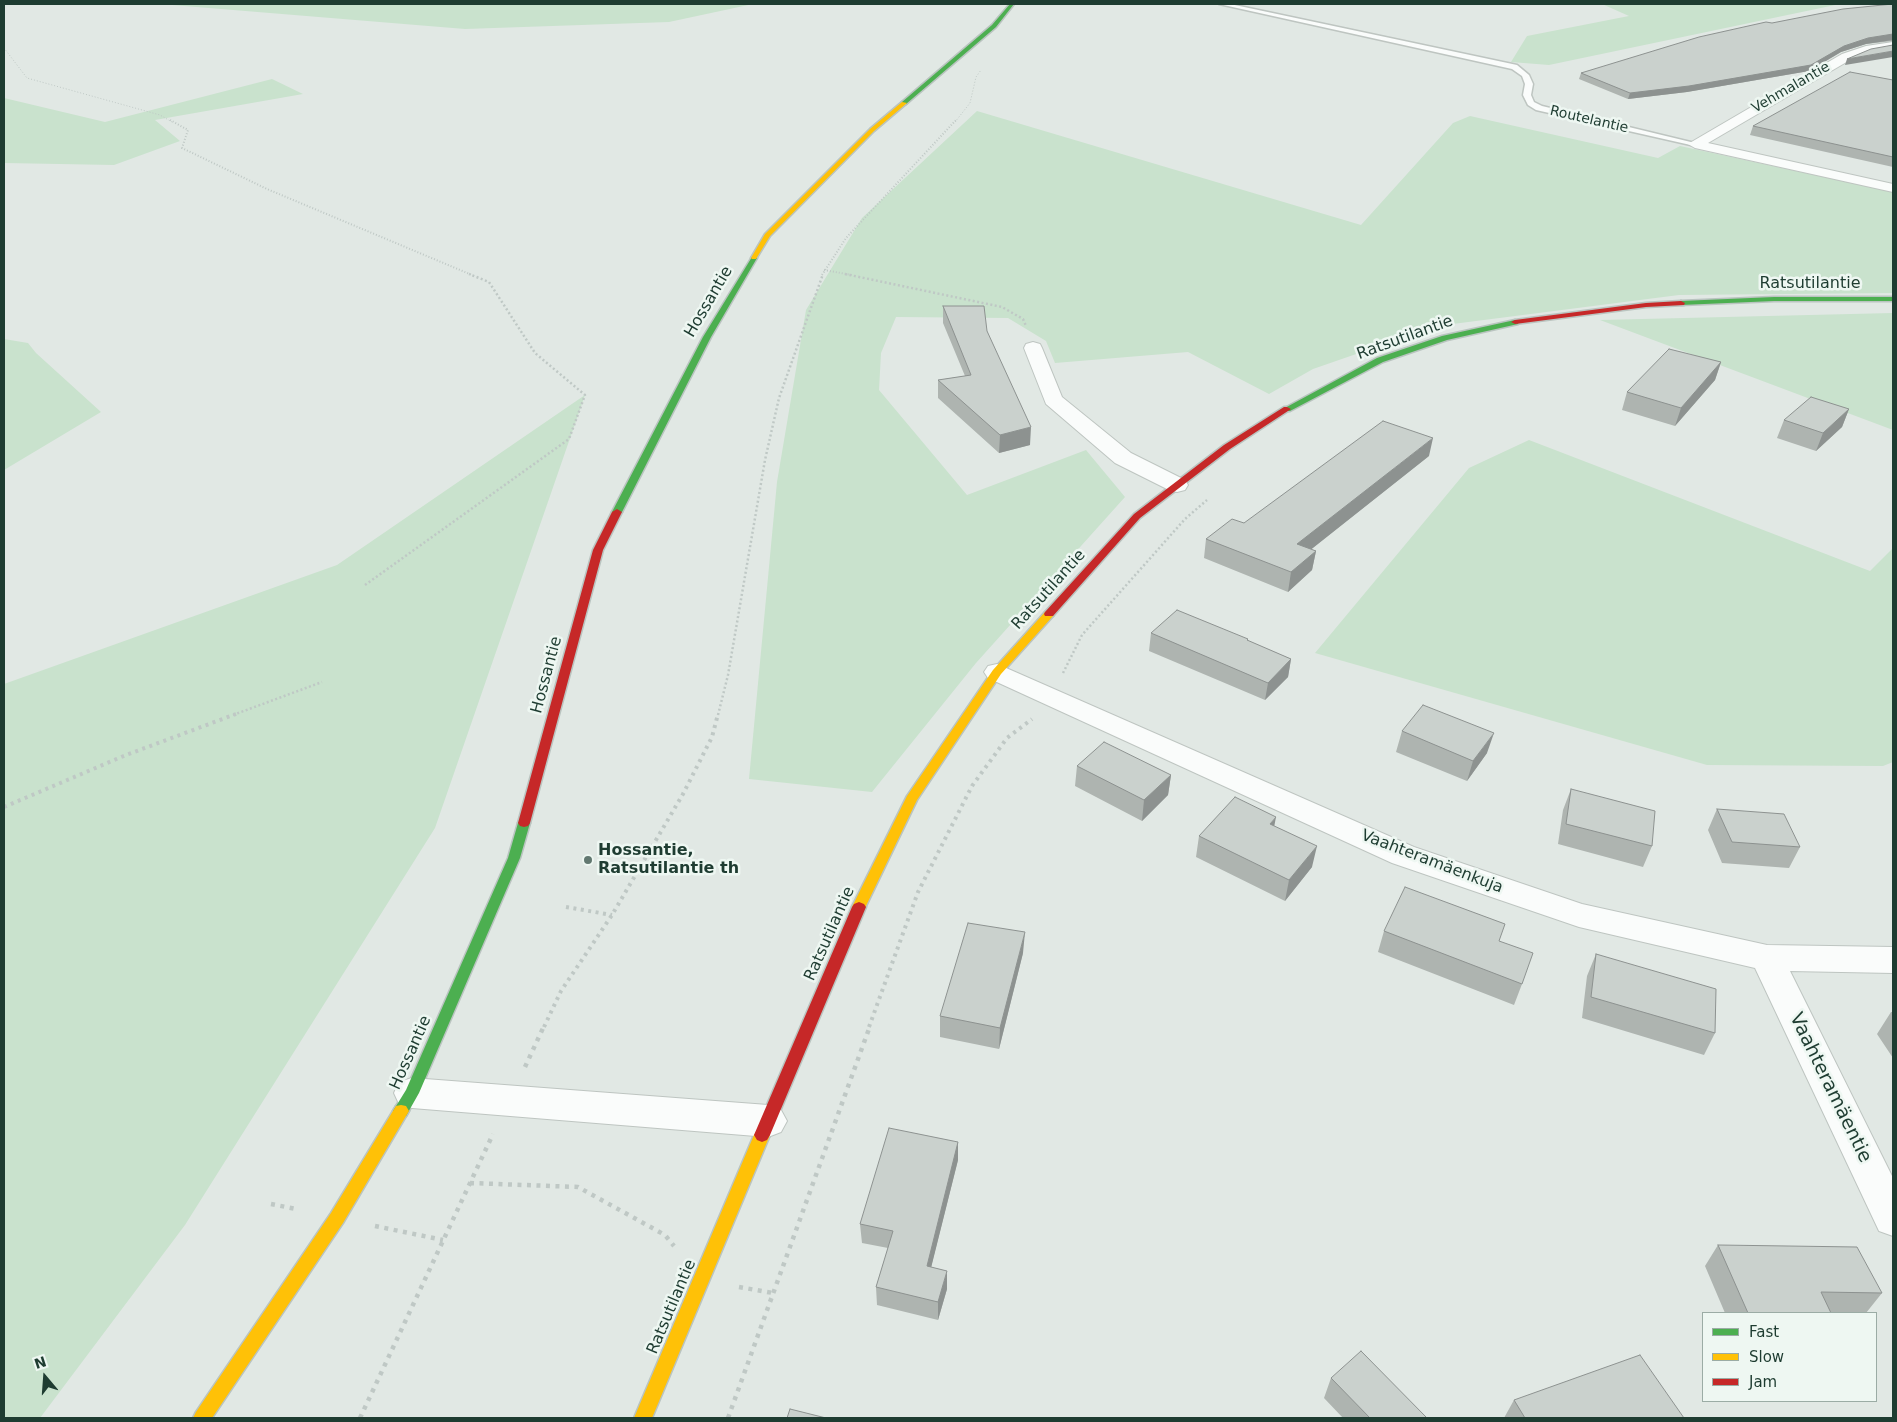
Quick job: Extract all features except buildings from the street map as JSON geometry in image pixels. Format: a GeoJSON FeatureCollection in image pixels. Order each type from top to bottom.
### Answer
{"type":"FeatureCollection","features":[{"type":"Feature","properties":{"kind":"main road","name":"Hossantie"},"geometry":{"type":"LineString","coordinates":[[202,1418],[337,1218],[412,1093],[514,858],[598,550],[707,337],[766,235],[872,130],[994,26],[1012,4]]}},
{"type":"Feature","properties":{"kind":"main road","name":"Ratsutilantie"},"geometry":{"type":"LineString","coordinates":[[644,1418],[843,941],[911,799],[997,672],[1137,516],[1227,446],[1299,402],[1380,360],[1445,338],[1531,319],[1646,305],[1774,299],[1893,299]]}},
{"type":"Feature","properties":{"kind":"street","name":"Vehmalantie"},"geometry":{"type":"LineString","coordinates":[[1695,144],[1846,57],[1866,50],[1893,46]]}},
{"type":"Feature","properties":{"kind":"street","name":"Routelantie"},"geometry":{"type":"LineString","coordinates":[[1695,144],[1893,188]]}},
{"type":"Feature","properties":{"kind":"street"},"geometry":{"type":"LineString","coordinates":[[1033,348],[1053,400],[1122,458],[1177,485]]}},
{"type":"Feature","properties":{"kind":"street","name":"Vaahteramäenkuja"},"geometry":{"type":"LineString","coordinates":[[997,672],[1403,855],[1579,915],[1767,958],[1893,960]]}},
{"type":"Feature","properties":{"kind":"street","name":"Vaahteramäentie"},"geometry":{"type":"LineString","coordinates":[[1767,958],[1893,1218]]}},
{"type":"Feature","properties":{"kind":"street"},"geometry":{"type":"LineString","coordinates":[[412,1093],[768,1121]]}},
{"type":"Feature","properties":{"kind":"lane","name":"Routelantie"},"geometry":{"type":"LineString","coordinates":[[1222,4],[1514,68],[1525,75],[1528,84],[1527,95],[1532,103],[1539,108],[1695,144]]}},
{"type":"Feature","properties":{"kind":"path"},"geometry":{"type":"LineString","coordinates":[[4,48],[27,78],[160,115],[188,130],[182,148],[267,189],[488,282],[535,353],[585,395],[569,439],[365,585]]}},
{"type":"Feature","properties":{"kind":"path"},"geometry":{"type":"LineString","coordinates":[[360,1418],[561,991],[612,915],[683,794],[712,737],[728,675],[765,460],[779,398],[824,270],[858,224],[952,126],[970,103],[975,89],[976,77],[984,66]]}},
{"type":"Feature","properties":{"kind":"path"},"geometry":{"type":"LineString","coordinates":[[824,270],[888,281],[1002,307],[1023,319],[1033,348]]}},
{"type":"Feature","properties":{"kind":"path"},"geometry":{"type":"LineString","coordinates":[[728,1418],[918,892],[972,786],[1007,738],[1034,717],[1050,696],[1082,635],[1185,520],[1215,494]]}},
{"type":"Feature","properties":{"kind":"path"},"geometry":{"type":"LineString","coordinates":[[4,807],[126,755],[322,682]]}},
{"type":"Feature","properties":{"kind":"path"},"geometry":{"type":"LineString","coordinates":[[566,907],[612,915]]}},
{"type":"Feature","properties":{"kind":"path"},"geometry":{"type":"LineString","coordinates":[[470,1183],[578,1187],[665,1235],[701,1280],[773,1292]]}},
{"type":"Feature","properties":{"kind":"green space"},"geometry":{"type":"Polygon","coordinates":[[[160,4],[753,4],[669,22],[465,29],[160,4]]]}},
{"type":"Feature","properties":{"kind":"green space"},"geometry":{"type":"Polygon","coordinates":[[[1602,4],[1840,4],[1549,65],[1511,62],[1527,36],[1629,16],[1602,4]]]}},
{"type":"Feature","properties":{"kind":"green space"},"geometry":{"type":"Polygon","coordinates":[[[272,79],[303,94],[155,120],[180,141],[114,165],[4,163],[4,98],[105,122],[272,79]]]}},
{"type":"Feature","properties":{"kind":"green space"},"geometry":{"type":"Polygon","coordinates":[[[977,111],[1361,225],[1453,123],[1470,116],[1658,158],[1680,146],[1893,192],[1893,293],[1679,295],[1437,326],[1313,369],[1269,394],[1188,352],[1055,363],[1046,341],[1008,318],[896,317],[881,353],[879,390],[967,495],[1086,450],[1125,497],[976,663],[872,792],[749,779],[777,482],[806,310],[862,218],[977,111]]]}},
{"type":"Feature","properties":{"kind":"green space"},"geometry":{"type":"Polygon","coordinates":[[[1893,313],[1893,430],[1600,320],[1893,313]]]}},
{"type":"Feature","properties":{"kind":"green space"},"geometry":{"type":"Polygon","coordinates":[[[4,339],[28,343],[36,353],[101,412],[4,470],[4,339]]]}},
{"type":"Feature","properties":{"kind":"green space"},"geometry":{"type":"Polygon","coordinates":[[[585,395],[435,828],[185,1225],[40,1418],[4,1418],[4,684],[337,565],[585,395]]]}},
{"type":"Feature","properties":{"kind":"green space"},"geometry":{"type":"Polygon","coordinates":[[[1529,440],[1870,571],[1893,548],[1893,762],[1883,766],[1707,765],[1315,653],[1469,468],[1529,440]]]}},
{"type":"Feature","properties":{"kind":"traffic: fast"},"geometry":{"type":"LineString","coordinates":[[904,103],[994,26],[1012,4]]}},
{"type":"Feature","properties":{"kind":"traffic: fast"},"geometry":{"type":"LineString","coordinates":[[617,512],[707,337],[754,258]]}},
{"type":"Feature","properties":{"kind":"traffic: fast"},"geometry":{"type":"LineString","coordinates":[[1681,303],[1774,299],[1893,299]]}},
{"type":"Feature","properties":{"kind":"traffic: fast"},"geometry":{"type":"LineString","coordinates":[[1287,409],[1380,360],[1445,338],[1515,322]]}},
{"type":"Feature","properties":{"kind":"traffic: fast"},"geometry":{"type":"LineString","coordinates":[[401,1111],[412,1093],[514,858],[524,823]]}},
{"type":"Feature","properties":{"kind":"traffic: slow"},"geometry":{"type":"LineString","coordinates":[[754,258],[767,235],[872,130],[904,103]]}},
{"type":"Feature","properties":{"kind":"traffic: slow"},"geometry":{"type":"LineString","coordinates":[[859,907],[911,799],[997,672],[1049,614]]}},
{"type":"Feature","properties":{"kind":"traffic: slow"},"geometry":{"type":"LineString","coordinates":[[202,1418],[337,1218],[401,1111]]}},
{"type":"Feature","properties":{"kind":"traffic: slow"},"geometry":{"type":"LineString","coordinates":[[643,1418],[762,1135]]}},
{"type":"Feature","properties":{"kind":"traffic: jam"},"geometry":{"type":"LineString","coordinates":[[1515,322],[1646,305],[1681,303]]}},
{"type":"Feature","properties":{"kind":"traffic: jam"},"geometry":{"type":"LineString","coordinates":[[1049,614],[1137,516],[1227,447],[1287,409]]}},
{"type":"Feature","properties":{"kind":"traffic: jam"},"geometry":{"type":"LineString","coordinates":[[524,823],[598,550],[617,512]]}},
{"type":"Feature","properties":{"kind":"traffic: jam"},"geometry":{"type":"LineString","coordinates":[[762,1135],[859,907]]}},
{"type":"Feature","properties":{"kind":"place","name":"Hossantie, Ratsutilantie th"},"geometry":{"type":"Point","coordinates":[588,860]}}]}
